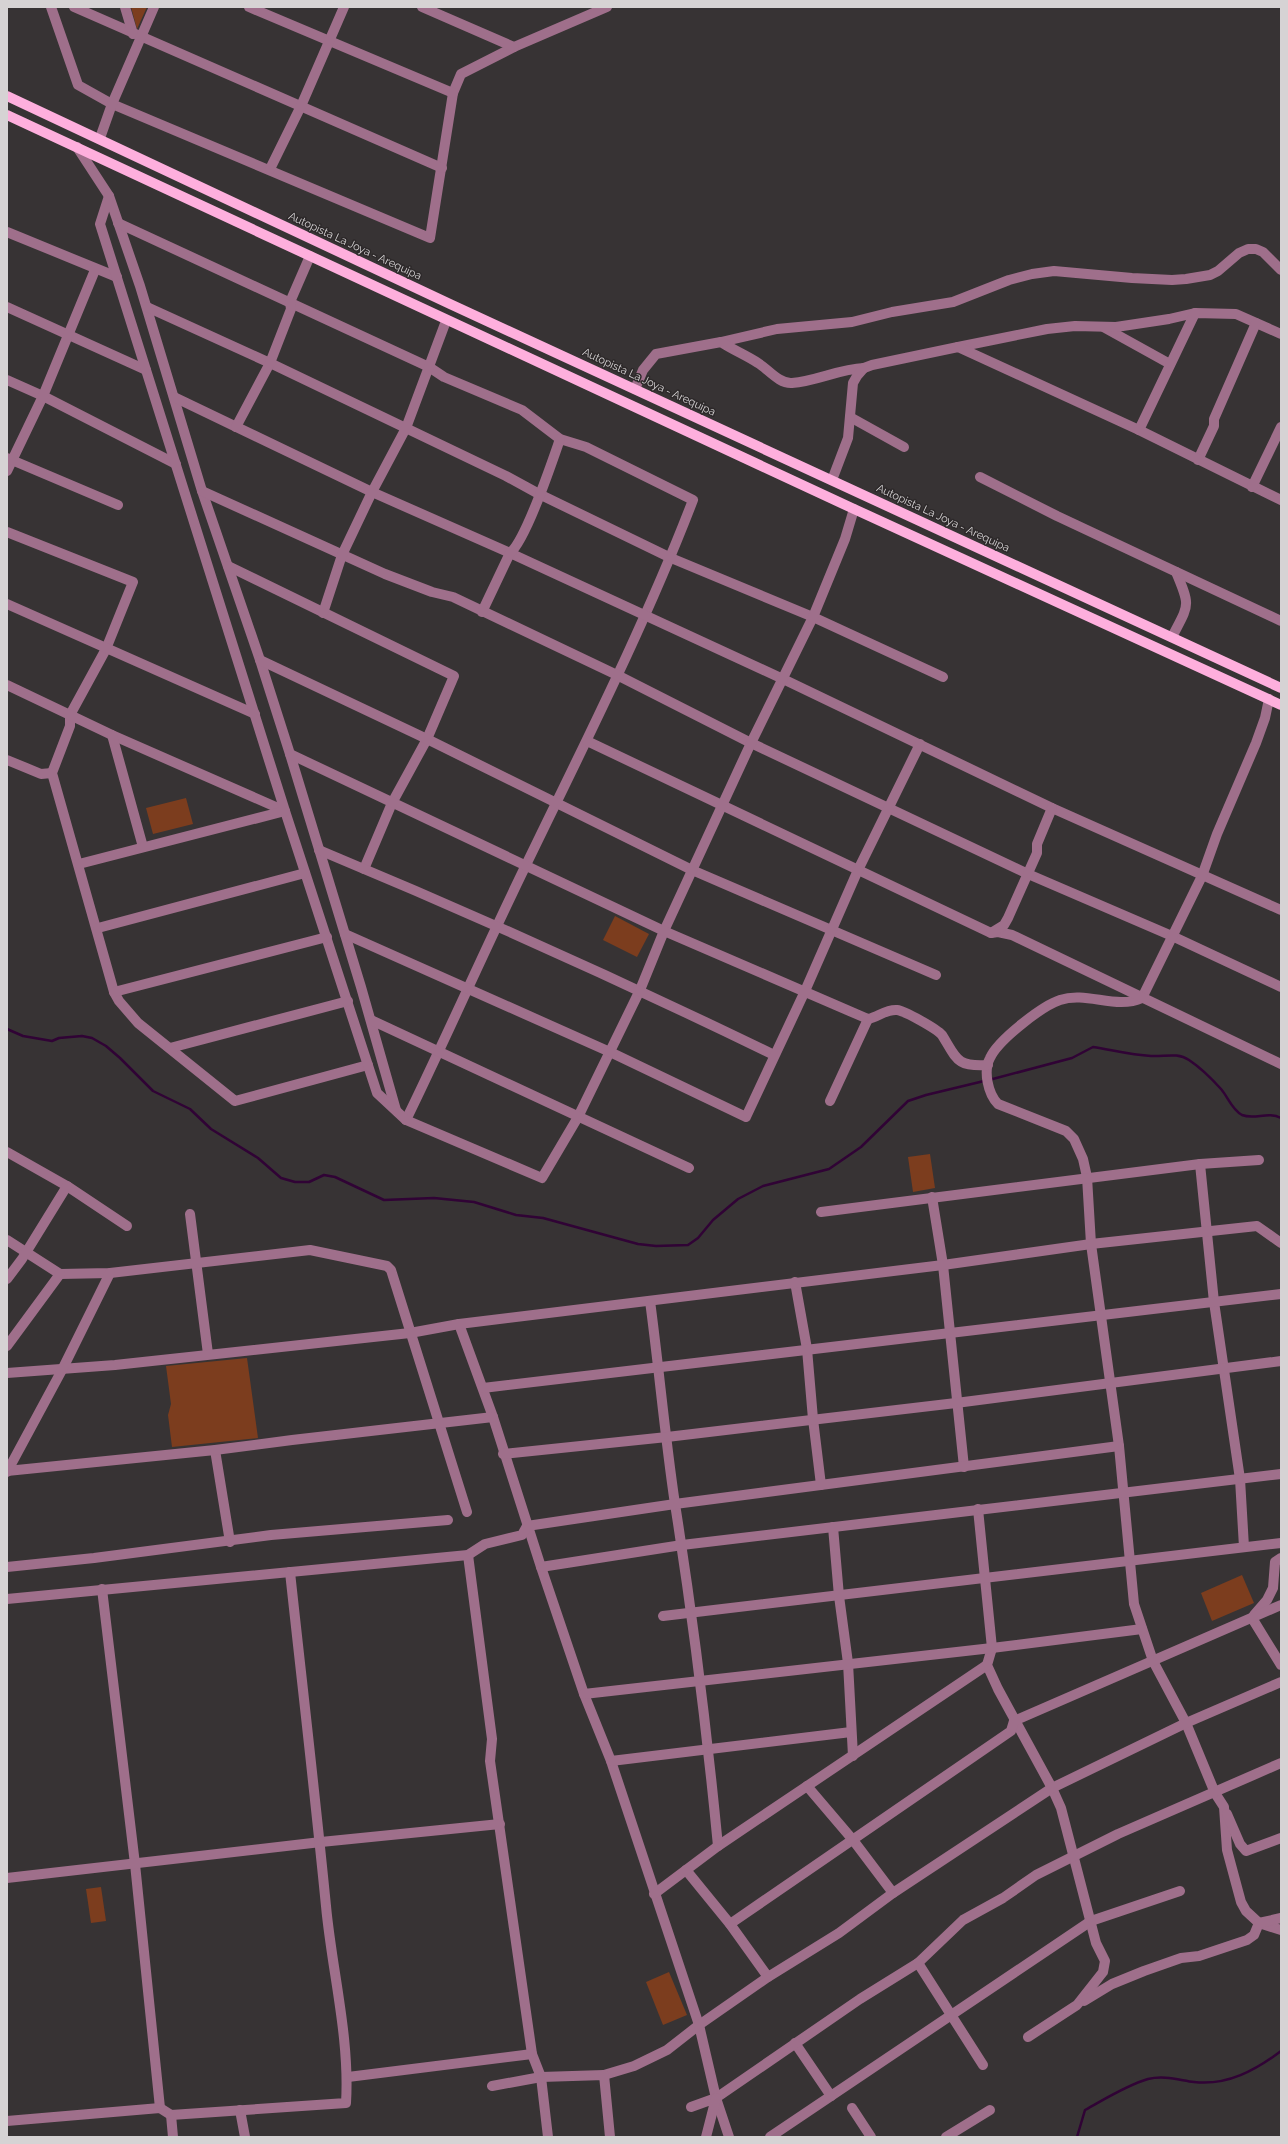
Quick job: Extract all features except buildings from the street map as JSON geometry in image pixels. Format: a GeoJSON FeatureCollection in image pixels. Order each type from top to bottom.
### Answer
{"type":"FeatureCollection","features":[{"type":"Feature","properties":{"kind":"main road","name":"Autopista La Joya - Arequipa"},"geometry":{"type":"LineString","coordinates":[[7,96],[100,138],[450,304],[1281,688]]}},
{"type":"Feature","properties":{"kind":"main road"},"geometry":{"type":"LineString","coordinates":[[7,115],[854,509],[1281,705]]}},
{"type":"Feature","properties":{"kind":"street"},"geometry":{"type":"LineString","coordinates":[[51,7],[78,85],[112,104],[270,169],[313,190],[430,238],[453,93],[461,74],[514,47],[599,8]]}},
{"type":"Feature","properties":{"kind":"street"},"geometry":{"type":"LineString","coordinates":[[74,7],[442,168]]}},
{"type":"Feature","properties":{"kind":"street"},"geometry":{"type":"LineString","coordinates":[[125,7],[137,35]]}},
{"type":"Feature","properties":{"kind":"street"},"geometry":{"type":"LineString","coordinates":[[100,138],[137,35],[154,7]]}},
{"type":"Feature","properties":{"kind":"street"},"geometry":{"type":"LineString","coordinates":[[249,7],[453,93]]}},
{"type":"Feature","properties":{"kind":"street"},"geometry":{"type":"LineString","coordinates":[[270,169],[301,106],[344,7]]}},
{"type":"Feature","properties":{"kind":"street"},"geometry":{"type":"LineString","coordinates":[[422,7],[514,47]]}},
{"type":"Feature","properties":{"kind":"street"},"geometry":{"type":"LineString","coordinates":[[77,147],[109,196],[147,307],[202,491],[260,660],[290,754],[371,1020],[396,1110]]}},
{"type":"Feature","properties":{"kind":"street"},"geometry":{"type":"LineString","coordinates":[[109,196],[100,224],[305,873],[348,1001],[377,1094],[406,1120],[542,1178],[578,1117],[640,990],[664,931],[723,806],[750,743],[813,617],[845,539],[854,509]]}},
{"type":"Feature","properties":{"kind":"street"},"geometry":{"type":"LineString","coordinates":[[118,223],[429,366],[444,377],[522,410],[560,439],[586,447],[693,500],[671,558],[587,741],[525,867],[440,1051],[406,1120]]}},
{"type":"Feature","properties":{"kind":"street"},"geometry":{"type":"LineString","coordinates":[[7,232],[95,270],[117,277]]}},
{"type":"Feature","properties":{"kind":"street"},"geometry":{"type":"LineString","coordinates":[[635,389],[643,370],[656,354],[721,342],[777,329],[852,322],[892,312],[953,302],[1009,280],[1032,274],[1054,271],[1132,278],[1179,280],[1210,275],[1218,271],[1239,253],[1248,249],[1256,249],[1263,252],[1281,270]]}},
{"type":"Feature","properties":{"kind":"street"},"geometry":{"type":"LineString","coordinates":[[236,427],[270,363],[291,309],[290,302],[310,256]]}},
{"type":"Feature","properties":{"kind":"street"},"geometry":{"type":"LineString","coordinates":[[7,471],[10,459],[43,396],[95,270]]}},
{"type":"Feature","properties":{"kind":"street"},"geometry":{"type":"LineString","coordinates":[[7,307],[68,333],[146,370]]}},
{"type":"Feature","properties":{"kind":"street"},"geometry":{"type":"LineString","coordinates":[[147,307],[270,363],[406,428],[671,558],[813,617],[943,677]]}},
{"type":"Feature","properties":{"kind":"street"},"geometry":{"type":"LineString","coordinates":[[721,342],[737,353],[758,362],[775,376],[791,383],[1047,329],[1075,326],[1104,327],[1169,319],[1195,313],[1233,314],[1281,334]]}},
{"type":"Feature","properties":{"kind":"street"},"geometry":{"type":"LineString","coordinates":[[1140,430],[1195,313]]}},
{"type":"Feature","properties":{"kind":"street"},"geometry":{"type":"LineString","coordinates":[[323,613],[342,555],[372,492],[406,428],[446,320]]}},
{"type":"Feature","properties":{"kind":"street"},"geometry":{"type":"LineString","coordinates":[[1198,460],[1214,426],[1214,419],[1256,323]]}},
{"type":"Feature","properties":{"kind":"street"},"geometry":{"type":"LineString","coordinates":[[1104,327],[1170,364]]}},
{"type":"Feature","properties":{"kind":"street"},"geometry":{"type":"LineString","coordinates":[[958,347],[1140,430],[1252,487],[1281,500]]}},
{"type":"Feature","properties":{"kind":"street"},"geometry":{"type":"LineString","coordinates":[[832,480],[848,438],[853,383],[856,376],[864,368]]}},
{"type":"Feature","properties":{"kind":"street"},"geometry":{"type":"LineString","coordinates":[[7,380],[43,396],[176,464]]}},
{"type":"Feature","properties":{"kind":"street"},"geometry":{"type":"LineString","coordinates":[[174,397],[372,492],[510,553],[783,679],[1052,808],[1281,910]]}},
{"type":"Feature","properties":{"kind":"street"},"geometry":{"type":"LineString","coordinates":[[850,417],[904,447]]}},
{"type":"Feature","properties":{"kind":"street"},"geometry":{"type":"LineString","coordinates":[[1252,487],[1281,427]]}},
{"type":"Feature","properties":{"kind":"street"},"geometry":{"type":"LineString","coordinates":[[482,612],[510,553],[516,548],[560,439]]}},
{"type":"Feature","properties":{"kind":"street"},"geometry":{"type":"LineString","coordinates":[[10,459],[118,505]]}},
{"type":"Feature","properties":{"kind":"street"},"geometry":{"type":"LineString","coordinates":[[980,477],[1008,492],[1281,621]]}},
{"type":"Feature","properties":{"kind":"street"},"geometry":{"type":"LineString","coordinates":[[202,491],[410,585],[453,597],[617,675],[750,743],[887,808],[1028,874],[1172,936],[1281,987]]}},
{"type":"Feature","properties":{"kind":"street"},"geometry":{"type":"LineString","coordinates":[[7,532],[133,582],[106,649],[70,715],[70,726],[52,773],[80,864],[114,992],[119,1001],[138,1023],[235,1100],[368,1065]]}},
{"type":"Feature","properties":{"kind":"street"},"geometry":{"type":"LineString","coordinates":[[228,566],[454,676],[427,739],[392,803],[364,869]]}},
{"type":"Feature","properties":{"kind":"street"},"geometry":{"type":"LineString","coordinates":[[1172,637],[1186,610],[1188,601],[1176,572]]}},
{"type":"Feature","properties":{"kind":"street"},"geometry":{"type":"LineString","coordinates":[[7,604],[255,714]]}},
{"type":"Feature","properties":{"kind":"street"},"geometry":{"type":"LineString","coordinates":[[260,660],[427,739],[692,870],[936,975]]}},
{"type":"Feature","properties":{"kind":"street"},"geometry":{"type":"LineString","coordinates":[[7,685],[112,735],[286,811]]}},
{"type":"Feature","properties":{"kind":"street"},"geometry":{"type":"LineString","coordinates":[[1269,699],[1265,718],[1256,742],[1217,834],[1202,876],[1142,998],[1113,1002],[1074,998],[1061,999],[1049,1004],[1034,1014],[1009,1036],[990,1058],[987,1075],[993,1099],[998,1104],[1066,1131],[1074,1139],[1083,1159],[1087,1177],[1091,1244],[1100,1316],[1119,1446],[1134,1604],[1153,1661],[1186,1723],[1215,1793],[1224,1807],[1240,1844],[1246,1851],[1281,1838]]}},
{"type":"Feature","properties":{"kind":"street"},"geometry":{"type":"LineString","coordinates":[[112,735],[143,847]]}},
{"type":"Feature","properties":{"kind":"street"},"geometry":{"type":"LineString","coordinates":[[587,741],[991,933],[998,932],[1012,935],[1281,1064]]}},
{"type":"Feature","properties":{"kind":"street"},"geometry":{"type":"LineString","coordinates":[[345,934],[610,1052],[746,1117],[774,1054],[805,991],[858,870],[887,808],[920,744]]}},
{"type":"Feature","properties":{"kind":"street"},"geometry":{"type":"LineString","coordinates":[[290,754],[525,867],[664,931],[868,1019]]}},
{"type":"Feature","properties":{"kind":"street"},"geometry":{"type":"LineString","coordinates":[[7,760],[41,774],[52,773]]}},
{"type":"Feature","properties":{"kind":"street"},"geometry":{"type":"LineString","coordinates":[[991,933],[1004,925],[1008,918],[1028,874],[1052,808]]}},
{"type":"Feature","properties":{"kind":"street"},"geometry":{"type":"LineString","coordinates":[[80,864],[286,811]]}},
{"type":"Feature","properties":{"kind":"street"},"geometry":{"type":"LineString","coordinates":[[319,850],[498,925],[640,990],[774,1054]]}},
{"type":"Feature","properties":{"kind":"street"},"geometry":{"type":"LineString","coordinates":[[98,928],[305,873]]}},
{"type":"Feature","properties":{"kind":"street"},"geometry":{"type":"LineString","coordinates":[[114,992],[327,937]]}},
{"type":"Feature","properties":{"kind":"street"},"geometry":{"type":"LineString","coordinates":[[170,1048],[348,1001]]}},
{"type":"Feature","properties":{"kind":"street"},"geometry":{"type":"LineString","coordinates":[[830,1101],[868,1019],[888,1010],[897,1010],[909,1014],[922,1023],[933,1027],[941,1034],[956,1060],[971,1066],[988,1065]]}},
{"type":"Feature","properties":{"kind":"street"},"geometry":{"type":"LineString","coordinates":[[371,1020],[689,1168]]}},
{"type":"Feature","properties":{"kind":"street"},"geometry":{"type":"LineString","coordinates":[[7,1152],[67,1186],[127,1226]]}},
{"type":"Feature","properties":{"kind":"street"},"geometry":{"type":"LineString","coordinates":[[821,1212],[1087,1177],[1200,1164],[1259,1160]]}},
{"type":"Feature","properties":{"kind":"street"},"geometry":{"type":"LineString","coordinates":[[1200,1164],[1222,1368],[1240,1479],[1244,1547]]}},
{"type":"Feature","properties":{"kind":"street"},"geometry":{"type":"LineString","coordinates":[[7,1279],[67,1186]]}},
{"type":"Feature","properties":{"kind":"street"},"geometry":{"type":"LineString","coordinates":[[932,1197],[943,1265],[951,1333],[956,1403],[964,1467]]}},
{"type":"Feature","properties":{"kind":"street"},"geometry":{"type":"LineString","coordinates":[[190,1214],[196,1257],[195,1264],[208,1354]]}},
{"type":"Feature","properties":{"kind":"street"},"geometry":{"type":"LineString","coordinates":[[7,1373],[62,1370],[410,1333],[459,1324],[943,1265],[1091,1244],[1207,1231],[1257,1226],[1281,1243]]}},
{"type":"Feature","properties":{"kind":"street"},"geometry":{"type":"LineString","coordinates":[[7,1240],[25,1253],[60,1274],[110,1273],[310,1250],[387,1266],[392,1270],[410,1333],[467,1512]]}},
{"type":"Feature","properties":{"kind":"street"},"geometry":{"type":"LineString","coordinates":[[7,1472],[62,1370],[110,1273]]}},
{"type":"Feature","properties":{"kind":"street"},"geometry":{"type":"LineString","coordinates":[[7,1346],[60,1274]]}},
{"type":"Feature","properties":{"kind":"street"},"geometry":{"type":"LineString","coordinates":[[795,1282],[807,1349],[821,1485]]}},
{"type":"Feature","properties":{"kind":"street"},"geometry":{"type":"LineString","coordinates":[[483,1388],[1281,1294]]}},
{"type":"Feature","properties":{"kind":"street"},"geometry":{"type":"LineString","coordinates":[[650,1300],[675,1504],[682,1545],[709,1748],[718,1846]]}},
{"type":"Feature","properties":{"kind":"street"},"geometry":{"type":"LineString","coordinates":[[459,1324],[493,1417],[503,1454],[540,1567],[584,1694],[611,1761],[654,1894],[699,2025],[716,2098],[730,2137]]}},
{"type":"Feature","properties":{"kind":"street"},"geometry":{"type":"LineString","coordinates":[[503,1454],[667,1437],[956,1403],[1281,1361]]}},
{"type":"Feature","properties":{"kind":"street"},"geometry":{"type":"LineString","coordinates":[[7,1472],[215,1450],[493,1417]]}},
{"type":"Feature","properties":{"kind":"street"},"geometry":{"type":"LineString","coordinates":[[527,1526],[675,1504],[1119,1446]]}},
{"type":"Feature","properties":{"kind":"street"},"geometry":{"type":"LineString","coordinates":[[215,1450],[230,1542]]}},
{"type":"Feature","properties":{"kind":"street"},"geometry":{"type":"LineString","coordinates":[[540,1567],[682,1545],[1281,1474]]}},
{"type":"Feature","properties":{"kind":"street"},"geometry":{"type":"LineString","coordinates":[[654,1894],[718,1846],[987,1665],[992,1648],[978,1509]]}},
{"type":"Feature","properties":{"kind":"street"},"geometry":{"type":"LineString","coordinates":[[7,1567],[230,1542],[271,1535],[448,1520]]}},
{"type":"Feature","properties":{"kind":"street"},"geometry":{"type":"LineString","coordinates":[[7,1599],[468,1555],[485,1544],[522,1535],[527,1526]]}},
{"type":"Feature","properties":{"kind":"street"},"geometry":{"type":"LineString","coordinates":[[833,1527],[839,1596],[848,1663],[853,1756]]}},
{"type":"Feature","properties":{"kind":"street"},"geometry":{"type":"LineString","coordinates":[[663,1616],[1281,1543]]}},
{"type":"Feature","properties":{"kind":"street"},"geometry":{"type":"LineString","coordinates":[[468,1555],[492,1739],[490,1761],[532,2054],[541,2077],[548,2137]]}},
{"type":"Feature","properties":{"kind":"street"},"geometry":{"type":"LineString","coordinates":[[1252,1618],[1267,1600],[1273,1588],[1275,1562],[1281,1558]]}},
{"type":"Feature","properties":{"kind":"street"},"geometry":{"type":"LineString","coordinates":[[7,2122],[160,2108],[171,2115],[346,2103],[348,2077],[326,1906],[321,1842],[290,1572]]}},
{"type":"Feature","properties":{"kind":"street"},"geometry":{"type":"LineString","coordinates":[[102,1589],[136,1864],[160,2108]]}},
{"type":"Feature","properties":{"kind":"street"},"geometry":{"type":"LineString","coordinates":[[730,1924],[1011,1731],[1014,1721],[1281,1605]]}},
{"type":"Feature","properties":{"kind":"street"},"geometry":{"type":"LineString","coordinates":[[1252,1618],[1281,1665]]}},
{"type":"Feature","properties":{"kind":"street"},"geometry":{"type":"LineString","coordinates":[[584,1694],[848,1663],[992,1648],[1142,1629]]}},
{"type":"Feature","properties":{"kind":"street"},"geometry":{"type":"LineString","coordinates":[[987,1665],[1014,1721],[1052,1788],[1066,1822],[1096,1942],[1105,1961],[1103,1972],[1077,2005]]}},
{"type":"Feature","properties":{"kind":"street"},"geometry":{"type":"LineString","coordinates":[[492,2086],[541,2077],[604,2074],[634,2066],[666,2050],[768,1977],[839,1933],[892,1893],[1052,1788],[1186,1723],[1281,1682]]}},
{"type":"Feature","properties":{"kind":"street"},"geometry":{"type":"LineString","coordinates":[[611,1761],[851,1732]]}},
{"type":"Feature","properties":{"kind":"street"},"geometry":{"type":"LineString","coordinates":[[691,2107],[716,2098],[860,1999],[918,1963],[963,1920],[1003,1898],[1036,1875],[1118,1834],[1281,1763]]}},
{"type":"Feature","properties":{"kind":"street"},"geometry":{"type":"LineString","coordinates":[[807,1786],[853,1840],[892,1893]]}},
{"type":"Feature","properties":{"kind":"street"},"geometry":{"type":"LineString","coordinates":[[1224,1807],[1227,1850],[1236,1888],[1246,1911],[1259,1923],[1281,1930]]}},
{"type":"Feature","properties":{"kind":"street"},"geometry":{"type":"LineString","coordinates":[[7,1878],[321,1842],[500,1824]]}},
{"type":"Feature","properties":{"kind":"street"},"geometry":{"type":"LineString","coordinates":[[686,1870],[730,1924],[768,1977]]}},
{"type":"Feature","properties":{"kind":"street"},"geometry":{"type":"LineString","coordinates":[[770,2137],[949,2015],[1091,1921],[1180,1891]]}},
{"type":"Feature","properties":{"kind":"street"},"geometry":{"type":"LineString","coordinates":[[1259,1923],[1281,1918]]}},
{"type":"Feature","properties":{"kind":"street"},"geometry":{"type":"LineString","coordinates":[[1028,2037],[1112,1984],[1181,1958],[1199,1956],[1247,1940],[1254,1935],[1259,1923]]}},
{"type":"Feature","properties":{"kind":"street"},"geometry":{"type":"LineString","coordinates":[[918,1963],[949,2015],[983,2065]]}},
{"type":"Feature","properties":{"kind":"street"},"geometry":{"type":"LineString","coordinates":[[795,2043],[831,2096]]}},
{"type":"Feature","properties":{"kind":"street"},"geometry":{"type":"LineString","coordinates":[[348,2077],[532,2054]]}},
{"type":"Feature","properties":{"kind":"street"},"geometry":{"type":"LineString","coordinates":[[604,2074],[610,2137]]}},
{"type":"Feature","properties":{"kind":"street"},"geometry":{"type":"LineString","coordinates":[[706,2137],[716,2098]]}},
{"type":"Feature","properties":{"kind":"street"},"geometry":{"type":"LineString","coordinates":[[852,2108],[871,2137]]}},
{"type":"Feature","properties":{"kind":"street"},"geometry":{"type":"LineString","coordinates":[[240,2110],[245,2137]]}},
{"type":"Feature","properties":{"kind":"street"},"geometry":{"type":"LineString","coordinates":[[946,2137],[990,2110]]}},
{"type":"Feature","properties":{"kind":"street"},"geometry":{"type":"LineString","coordinates":[[171,2115],[173,2137]]}},
{"type":"Feature","properties":{"kind":"shaded area"},"geometry":{"type":"Polygon","coordinates":[[[131,7],[147,7],[137,29],[131,7]]]}},
{"type":"Feature","properties":{"kind":"shaded area"},"geometry":{"type":"Polygon","coordinates":[[[186,798],[193,824],[153,834],[146,808],[186,798]]]}},
{"type":"Feature","properties":{"kind":"shaded area"},"geometry":{"type":"Polygon","coordinates":[[[615,916],[649,934],[637,957],[603,940],[615,916]]]}},
{"type":"Feature","properties":{"kind":"shaded area"},"geometry":{"type":"Polygon","coordinates":[[[930,1154],[935,1188],[913,1192],[908,1157],[930,1154]]]}},
{"type":"Feature","properties":{"kind":"shaded area"},"geometry":{"type":"Polygon","coordinates":[[[247,1358],[258,1438],[172,1447],[168,1415],[171,1404],[166,1366],[247,1358]]]}},
{"type":"Feature","properties":{"kind":"shaded area"},"geometry":{"type":"Polygon","coordinates":[[[1242,1575],[1254,1603],[1212,1621],[1201,1593],[1242,1575]]]}},
{"type":"Feature","properties":{"kind":"shaded area"},"geometry":{"type":"Polygon","coordinates":[[[101,1887],[106,1921],[91,1923],[86,1889],[101,1887]]]}},
{"type":"Feature","properties":{"kind":"shaded area"},"geometry":{"type":"Polygon","coordinates":[[[669,1972],[687,2015],[663,2025],[646,1982],[669,1972]]]}},
{"type":"Feature","properties":{"kind":"waterway"},"geometry":{"type":"LineString","coordinates":[[7,1029],[23,1036],[52,1041],[59,1038],[82,1036],[92,1038],[106,1046],[120,1058],[153,1091],[190,1109],[211,1129],[258,1158],[281,1178],[295,1182],[309,1182],[324,1175],[335,1177],[384,1200],[434,1198],[474,1202],[516,1215],[543,1218],[638,1244],[656,1246],[688,1245],[698,1238],[713,1220],[738,1199],[763,1186],[829,1169],[861,1147],[908,1101],[926,1095],[984,1081]]}},
{"type":"Feature","properties":{"kind":"waterway"},"geometry":{"type":"LineString","coordinates":[[989,1080],[1072,1058],[1093,1047],[1129,1054],[1156,1056],[1175,1055],[1189,1060],[1202,1070],[1221,1089],[1233,1107],[1242,1115],[1252,1117],[1271,1115],[1281,1118]]}},
{"type":"Feature","properties":{"kind":"waterway"},"geometry":{"type":"LineString","coordinates":[[1077,2137],[1085,2110],[1132,2085],[1154,2078],[1171,2078],[1206,2083],[1218,2082],[1251,2070],[1281,2051]]}}]}
